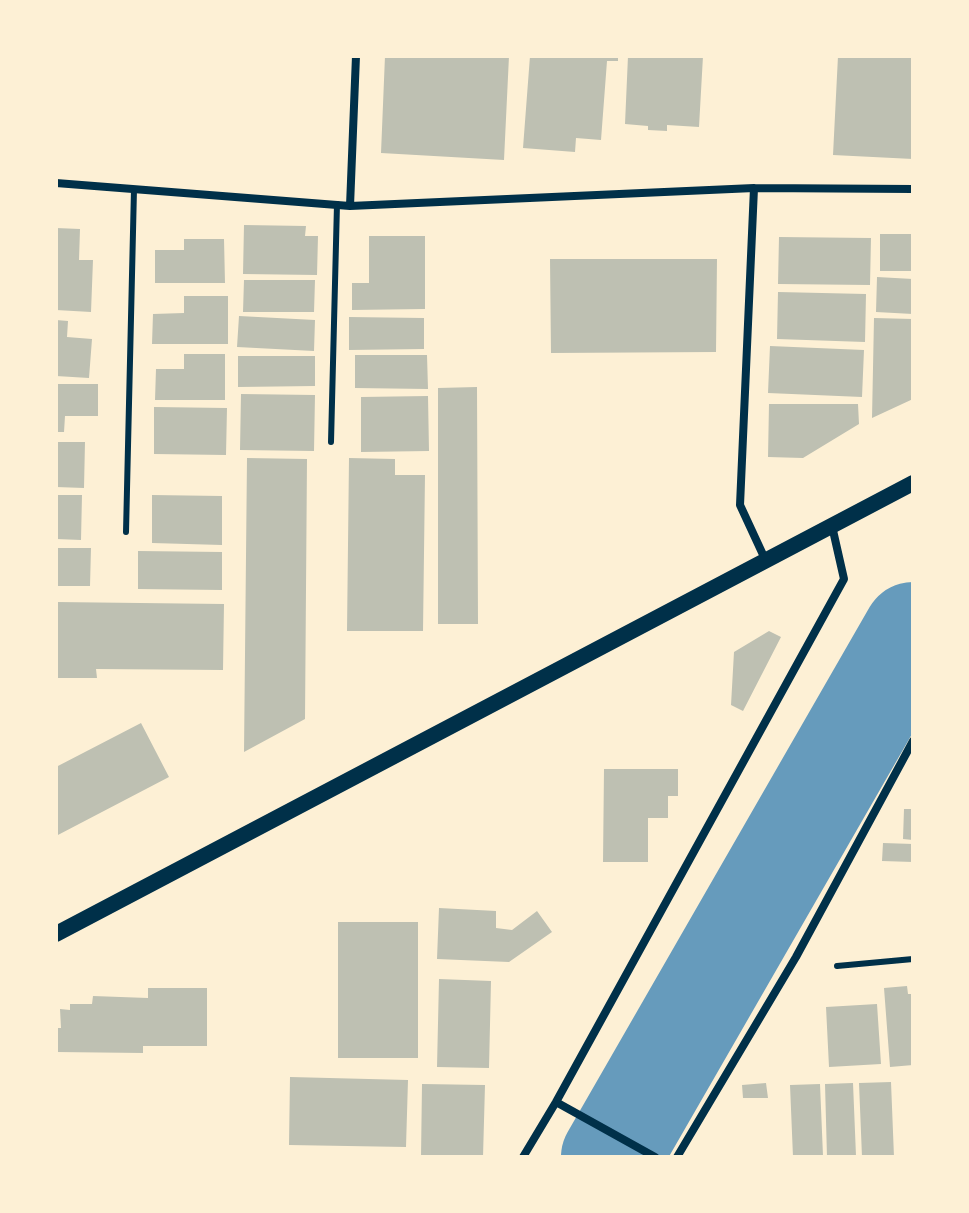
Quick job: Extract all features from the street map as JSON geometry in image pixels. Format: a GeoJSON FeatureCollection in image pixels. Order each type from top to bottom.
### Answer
{"type":"FeatureCollection","features":[{"type":"Feature","properties":{"kind":"main road"},"geometry":{"type":"LineString","coordinates":[[56,934],[913,483]]}},
{"type":"Feature","properties":{"kind":"street"},"geometry":{"type":"LineString","coordinates":[[350,206],[356,56]]}},
{"type":"Feature","properties":{"kind":"street"},"geometry":{"type":"LineString","coordinates":[[56,183],[350,206],[754,188],[913,189]]}},
{"type":"Feature","properties":{"kind":"street"},"geometry":{"type":"LineString","coordinates":[[754,188],[740,505],[765,559]]}},
{"type":"Feature","properties":{"kind":"street"},"geometry":{"type":"LineString","coordinates":[[523,1157],[844,579],[832,525]]}},
{"type":"Feature","properties":{"kind":"street"},"geometry":{"type":"LineString","coordinates":[[677,1157],[796,957],[913,741]]}},
{"type":"Feature","properties":{"kind":"street"},"geometry":{"type":"LineString","coordinates":[[556,1102],[655,1157]]}},
{"type":"Feature","properties":{"kind":"lane"},"geometry":{"type":"LineString","coordinates":[[126,532],[134,189]]}},
{"type":"Feature","properties":{"kind":"lane"},"geometry":{"type":"LineString","coordinates":[[331,442],[337,204]]}},
{"type":"Feature","properties":{"kind":"lane"},"geometry":{"type":"LineString","coordinates":[[837,966],[913,959]]}},
{"type":"Feature","properties":{"kind":"building"},"geometry":{"type":"Polygon","coordinates":[[[385,56],[509,56],[504,160],[381,153],[385,56]]]}},
{"type":"Feature","properties":{"kind":"building"},"geometry":{"type":"Polygon","coordinates":[[[530,56],[618,56],[618,61],[607,61],[601,140],[576,138],[575,152],[523,148],[530,56]]]}},
{"type":"Feature","properties":{"kind":"building"},"geometry":{"type":"Polygon","coordinates":[[[628,56],[703,56],[699,127],[667,125],[667,131],[625,124],[628,56]]]}},
{"type":"Feature","properties":{"kind":"building"},"geometry":{"type":"Polygon","coordinates":[[[838,56],[913,56],[913,159],[833,155],[838,56]]]}},
{"type":"Feature","properties":{"kind":"building"},"geometry":{"type":"Polygon","coordinates":[[[244,225],[306,226],[305,236],[318,236],[317,275],[243,274],[244,225]]]}},
{"type":"Feature","properties":{"kind":"building"},"geometry":{"type":"Polygon","coordinates":[[[56,228],[80,229],[79,260],[93,260],[91,312],[56,310],[56,228]]]}},
{"type":"Feature","properties":{"kind":"building"},"geometry":{"type":"Polygon","coordinates":[[[880,234],[913,234],[913,271],[880,271],[880,234]]]}},
{"type":"Feature","properties":{"kind":"building"},"geometry":{"type":"Polygon","coordinates":[[[369,236],[425,236],[425,309],[352,310],[352,283],[369,283],[369,236]]]}},
{"type":"Feature","properties":{"kind":"building"},"geometry":{"type":"Polygon","coordinates":[[[779,237],[871,238],[870,285],[778,284],[779,237]]]}},
{"type":"Feature","properties":{"kind":"building"},"geometry":{"type":"Polygon","coordinates":[[[184,239],[224,239],[225,283],[155,283],[155,250],[184,250],[184,239]]]}},
{"type":"Feature","properties":{"kind":"building"},"geometry":{"type":"Polygon","coordinates":[[[550,259],[717,259],[716,352],[551,353],[550,259]]]}},
{"type":"Feature","properties":{"kind":"building"},"geometry":{"type":"Polygon","coordinates":[[[877,277],[913,279],[913,314],[876,312],[877,277]]]}},
{"type":"Feature","properties":{"kind":"building"},"geometry":{"type":"Polygon","coordinates":[[[244,280],[315,280],[314,312],[243,312],[244,280]]]}},
{"type":"Feature","properties":{"kind":"building"},"geometry":{"type":"Polygon","coordinates":[[[778,292],[866,294],[865,342],[777,339],[778,292]]]}},
{"type":"Feature","properties":{"kind":"building"},"geometry":{"type":"Polygon","coordinates":[[[184,296],[228,296],[228,344],[152,344],[153,314],[184,313],[184,296]]]}},
{"type":"Feature","properties":{"kind":"building"},"geometry":{"type":"Polygon","coordinates":[[[239,316],[315,320],[314,351],[237,347],[239,316]]]}},
{"type":"Feature","properties":{"kind":"building"},"geometry":{"type":"Polygon","coordinates":[[[349,317],[424,318],[424,349],[349,350],[349,317]]]}},
{"type":"Feature","properties":{"kind":"building"},"geometry":{"type":"Polygon","coordinates":[[[874,318],[913,319],[913,399],[872,418],[874,318]]]}},
{"type":"Feature","properties":{"kind":"building"},"geometry":{"type":"Polygon","coordinates":[[[56,320],[68,321],[67,337],[92,339],[89,378],[56,376],[56,320]]]}},
{"type":"Feature","properties":{"kind":"building"},"geometry":{"type":"Polygon","coordinates":[[[770,346],[864,350],[862,397],[768,393],[770,346]]]}},
{"type":"Feature","properties":{"kind":"building"},"geometry":{"type":"Polygon","coordinates":[[[184,354],[225,354],[225,400],[155,400],[156,369],[184,369],[184,354]]]}},
{"type":"Feature","properties":{"kind":"building"},"geometry":{"type":"Polygon","coordinates":[[[355,355],[427,355],[428,389],[355,388],[355,355]]]}},
{"type":"Feature","properties":{"kind":"building"},"geometry":{"type":"Polygon","coordinates":[[[238,356],[315,356],[315,386],[238,387],[238,356]]]}},
{"type":"Feature","properties":{"kind":"building"},"geometry":{"type":"Polygon","coordinates":[[[56,384],[98,384],[98,416],[65,416],[64,432],[56,432],[56,384]]]}},
{"type":"Feature","properties":{"kind":"building"},"geometry":{"type":"Polygon","coordinates":[[[477,387],[478,624],[438,624],[438,388],[477,387]]]}},
{"type":"Feature","properties":{"kind":"building"},"geometry":{"type":"Polygon","coordinates":[[[241,394],[315,395],[314,451],[240,450],[241,394]]]}},
{"type":"Feature","properties":{"kind":"building"},"geometry":{"type":"Polygon","coordinates":[[[428,396],[429,451],[361,452],[361,397],[428,396]]]}},
{"type":"Feature","properties":{"kind":"building"},"geometry":{"type":"Polygon","coordinates":[[[769,404],[858,404],[859,424],[803,458],[768,457],[769,404]]]}},
{"type":"Feature","properties":{"kind":"building"},"geometry":{"type":"Polygon","coordinates":[[[154,407],[227,408],[226,455],[154,454],[154,407]]]}},
{"type":"Feature","properties":{"kind":"building"},"geometry":{"type":"Polygon","coordinates":[[[56,442],[85,442],[84,488],[56,487],[56,442]]]}},
{"type":"Feature","properties":{"kind":"building"},"geometry":{"type":"Polygon","coordinates":[[[247,458],[307,459],[305,719],[244,752],[247,458]]]}},
{"type":"Feature","properties":{"kind":"building"},"geometry":{"type":"Polygon","coordinates":[[[349,458],[395,459],[395,475],[425,475],[423,631],[347,631],[349,458]]]}},
{"type":"Feature","properties":{"kind":"building"},"geometry":{"type":"Polygon","coordinates":[[[56,495],[82,495],[81,540],[56,539],[56,495]]]}},
{"type":"Feature","properties":{"kind":"building"},"geometry":{"type":"Polygon","coordinates":[[[152,495],[222,496],[222,545],[152,543],[152,495]]]}},
{"type":"Feature","properties":{"kind":"building"},"geometry":{"type":"Polygon","coordinates":[[[56,548],[91,548],[90,586],[56,586],[56,548]]]}},
{"type":"Feature","properties":{"kind":"building"},"geometry":{"type":"Polygon","coordinates":[[[138,551],[222,552],[222,590],[138,589],[138,551]]]}},
{"type":"Feature","properties":{"kind":"building"},"geometry":{"type":"Polygon","coordinates":[[[56,602],[224,604],[223,670],[96,669],[97,678],[56,678],[56,602]]]}},
{"type":"Feature","properties":{"kind":"building"},"geometry":{"type":"Polygon","coordinates":[[[769,631],[781,637],[743,711],[731,705],[734,652],[769,631]]]}},
{"type":"Feature","properties":{"kind":"building"},"geometry":{"type":"Polygon","coordinates":[[[141,723],[169,777],[56,836],[56,767],[141,723]]]}},
{"type":"Feature","properties":{"kind":"building"},"geometry":{"type":"Polygon","coordinates":[[[604,769],[678,769],[678,796],[668,796],[668,818],[648,818],[648,862],[603,862],[604,769]]]}},
{"type":"Feature","properties":{"kind":"building"},"geometry":{"type":"Polygon","coordinates":[[[904,809],[913,809],[913,840],[903,839],[904,809]]]}},
{"type":"Feature","properties":{"kind":"building"},"geometry":{"type":"Polygon","coordinates":[[[883,843],[913,844],[913,862],[882,861],[883,843]]]}},
{"type":"Feature","properties":{"kind":"building"},"geometry":{"type":"Polygon","coordinates":[[[439,908],[496,911],[496,928],[512,930],[537,911],[552,932],[509,962],[437,959],[439,908]]]}},
{"type":"Feature","properties":{"kind":"building"},"geometry":{"type":"Polygon","coordinates":[[[338,922],[418,922],[418,1058],[338,1058],[338,922]]]}},
{"type":"Feature","properties":{"kind":"building"},"geometry":{"type":"Polygon","coordinates":[[[439,979],[491,981],[489,1068],[437,1067],[439,979]]]}},
{"type":"Feature","properties":{"kind":"building"},"geometry":{"type":"Polygon","coordinates":[[[907,986],[908,994],[913,994],[913,1065],[890,1067],[884,988],[907,986]]]}},
{"type":"Feature","properties":{"kind":"building"},"geometry":{"type":"Polygon","coordinates":[[[148,988],[207,988],[207,1046],[143,1046],[143,1053],[56,1052],[56,1028],[61,1028],[60,1009],[70,1010],[70,1004],[92,1004],[93,996],[148,998],[148,988]]]}},
{"type":"Feature","properties":{"kind":"building"},"geometry":{"type":"Polygon","coordinates":[[[877,1004],[881,1064],[829,1067],[826,1007],[877,1004]]]}},
{"type":"Feature","properties":{"kind":"building"},"geometry":{"type":"Polygon","coordinates":[[[290,1077],[408,1080],[406,1147],[289,1145],[290,1077]]]}},
{"type":"Feature","properties":{"kind":"building"},"geometry":{"type":"Polygon","coordinates":[[[891,1082],[894,1157],[862,1157],[859,1083],[891,1082]]]}},
{"type":"Feature","properties":{"kind":"building"},"geometry":{"type":"Polygon","coordinates":[[[766,1083],[768,1098],[743,1098],[742,1085],[766,1083]]]}},
{"type":"Feature","properties":{"kind":"building"},"geometry":{"type":"Polygon","coordinates":[[[853,1083],[856,1156],[827,1157],[825,1084],[853,1083]]]}},
{"type":"Feature","properties":{"kind":"building"},"geometry":{"type":"Polygon","coordinates":[[[422,1084],[485,1085],[483,1157],[421,1157],[422,1084]]]}},
{"type":"Feature","properties":{"kind":"building"},"geometry":{"type":"Polygon","coordinates":[[[820,1084],[823,1156],[793,1157],[790,1085],[820,1084]]]}},
{"type":"Feature","properties":{"kind":"waterway"},"geometry":{"type":"LineString","coordinates":[[611,1157],[913,632]]}}]}
